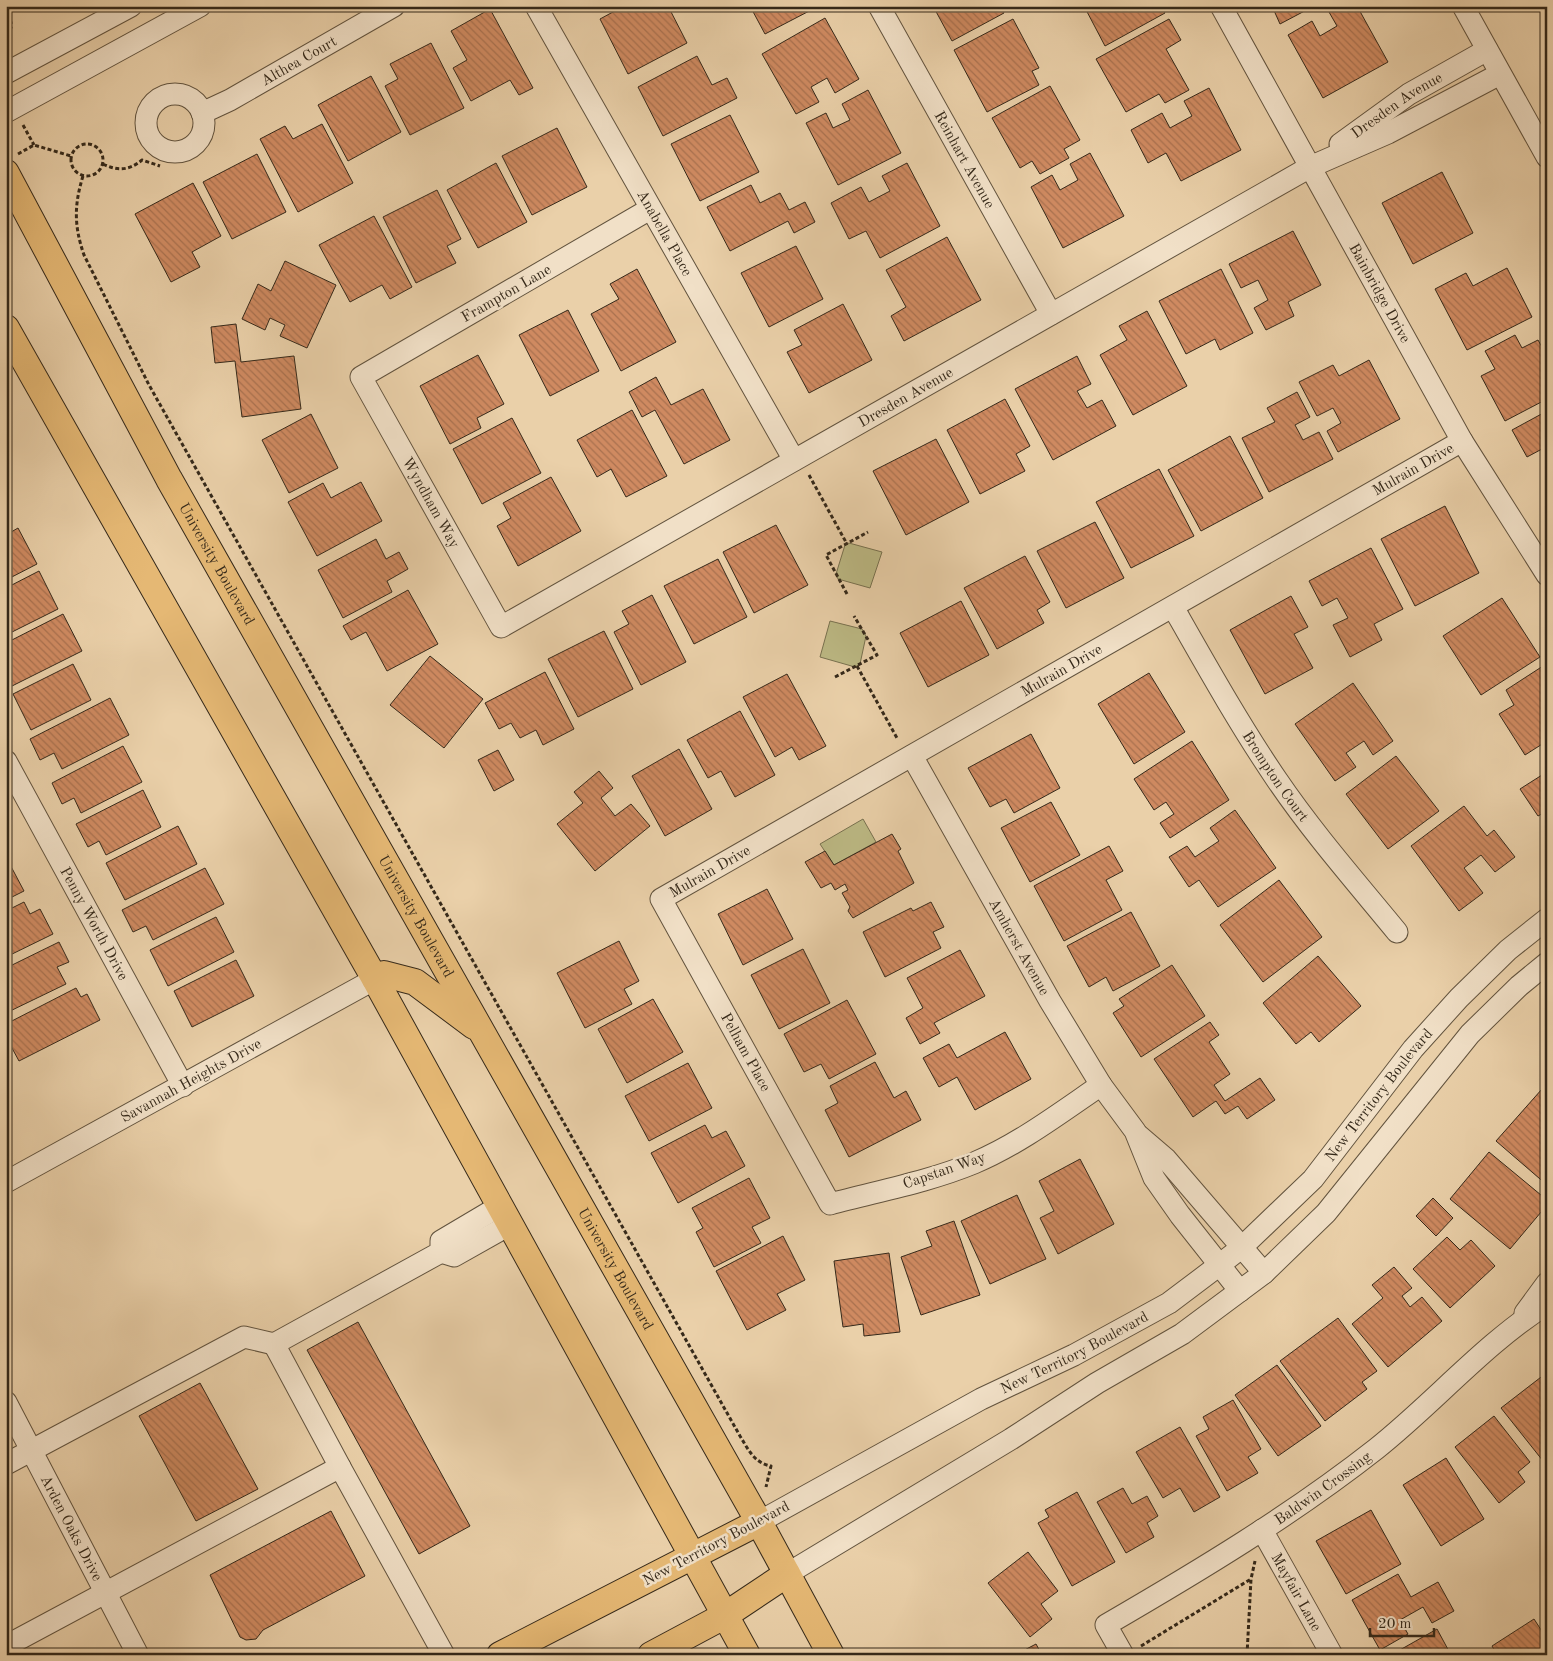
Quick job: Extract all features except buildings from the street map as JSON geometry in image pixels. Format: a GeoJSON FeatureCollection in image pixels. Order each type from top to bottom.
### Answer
{"type":"FeatureCollection","features":[{"type":"Feature","properties":{"kind":"main road","name":"University Boulevard"},"geometry":{"type":"LineString","coordinates":[[6,173],[169,479],[759,1522],[831,1655]]}},
{"type":"Feature","properties":{"kind":"main road"},"geometry":{"type":"LineString","coordinates":[[6,328],[375,979],[694,1556],[746,1655]]}},
{"type":"Feature","properties":{"kind":"main road"},"geometry":{"type":"LineString","coordinates":[[375,979],[384,974],[415,982],[482,1032]]}},
{"type":"Feature","properties":{"kind":"main road","name":"New Territory Boulevard"},"geometry":{"type":"LineString","coordinates":[[500,1655],[759,1522]]}},
{"type":"Feature","properties":{"kind":"main road"},"geometry":{"type":"LineString","coordinates":[[651,1655],[724,1616],[787,1574]]}},
{"type":"Feature","properties":{"kind":"street"},"geometry":{"type":"LineString","coordinates":[[6,73],[131,6]]}},
{"type":"Feature","properties":{"kind":"street"},"geometry":{"type":"LineString","coordinates":[[6,112],[200,6]]}},
{"type":"Feature","properties":{"kind":"street","name":"Althea Court"},"geometry":{"type":"LineString","coordinates":[[202,114],[230,100],[394,6]]}},
{"type":"Feature","properties":{"kind":"street","name":"Anabella Place"},"geometry":{"type":"LineString","coordinates":[[536,6],[650,209],[801,468]]}},
{"type":"Feature","properties":{"kind":"street","name":"Reinhart Avenue"},"geometry":{"type":"LineString","coordinates":[[879,6],[1051,314]]}},
{"type":"Feature","properties":{"kind":"street","name":"Bainbridge Drive"},"geometry":{"type":"LineString","coordinates":[[1221,6],[1462,441],[1547,575]]}},
{"type":"Feature","properties":{"kind":"street"},"geometry":{"type":"LineString","coordinates":[[1463,6],[1547,157]]}},
{"type":"Feature","properties":{"kind":"street","name":"Dresden Avenue"},"geometry":{"type":"LineString","coordinates":[[1310,167],[1409,94],[1487,50]]}},
{"type":"Feature","properties":{"kind":"street","name":"Dresden Avenue"},"geometry":{"type":"LineString","coordinates":[[501,627],[801,468],[1051,314],[1310,167],[1388,133],[1500,74]]}},
{"type":"Feature","properties":{"kind":"street","name":"Frampton Lane"},"geometry":{"type":"LineString","coordinates":[[361,377],[650,209]]}},
{"type":"Feature","properties":{"kind":"street","name":"Wyndham Way"},"geometry":{"type":"LineString","coordinates":[[361,377],[501,627]]}},
{"type":"Feature","properties":{"kind":"street","name":"Mulrain Drive"},"geometry":{"type":"LineString","coordinates":[[661,899],[1462,441]]}},
{"type":"Feature","properties":{"kind":"street","name":"Brompton Court"},"geometry":{"type":"LineString","coordinates":[[1172,607],[1239,721],[1278,781],[1319,837],[1397,932]]}},
{"type":"Feature","properties":{"kind":"street","name":"Amherst Avenue"},"geometry":{"type":"LineString","coordinates":[[912,756],[1050,1001],[1101,1085],[1134,1132],[1154,1178],[1218,1266],[1240,1291]]}},
{"type":"Feature","properties":{"kind":"street","name":"Penny Worth Drive"},"geometry":{"type":"LineString","coordinates":[[6,761],[183,1086]]}},
{"type":"Feature","properties":{"kind":"street","name":"Pelham Place"},"geometry":{"type":"LineString","coordinates":[[661,899],[830,1204]]}},
{"type":"Feature","properties":{"kind":"street","name":"New Territory Boulevard"},"geometry":{"type":"LineString","coordinates":[[759,1522],[981,1399],[1074,1355],[1169,1303],[1218,1266],[1241,1248],[1313,1179],[1413,1050],[1459,998],[1508,950],[1547,919]]}},
{"type":"Feature","properties":{"kind":"street"},"geometry":{"type":"LineString","coordinates":[[787,1574],[1011,1439],[1097,1383],[1182,1334],[1264,1273],[1326,1213],[1470,1034],[1518,986],[1547,963]]}},
{"type":"Feature","properties":{"kind":"street","name":"Savannah Heights Drive"},"geometry":{"type":"LineString","coordinates":[[6,1182],[375,979]]}},
{"type":"Feature","properties":{"kind":"street","name":"Capstan Way"},"geometry":{"type":"LineString","coordinates":[[830,1204],[935,1176],[974,1163],[1010,1144],[1101,1085]]}},
{"type":"Feature","properties":{"kind":"street","name":"Amherst Avenue"},"geometry":{"type":"LineString","coordinates":[[1134,1132],[1166,1159],[1264,1273]]}},
{"type":"Feature","properties":{"kind":"street"},"geometry":{"type":"LineString","coordinates":[[6,1464],[244,1337],[274,1344],[441,1252],[441,1241],[506,1215]]}},
{"type":"Feature","properties":{"kind":"street","name":"Baldwin Crossing"},"geometry":{"type":"LineString","coordinates":[[1129,1652],[1106,1625],[1214,1562],[1262,1531],[1376,1449],[1442,1392],[1519,1321],[1547,1283]]}},
{"type":"Feature","properties":{"kind":"street","name":"Baldwin Crossing"},"geometry":{"type":"LineString","coordinates":[[1519,1321],[1547,1304]]}},
{"type":"Feature","properties":{"kind":"street"},"geometry":{"type":"LineString","coordinates":[[274,1344],[444,1655]]}},
{"type":"Feature","properties":{"kind":"street","name":"Arden Oaks Drive"},"geometry":{"type":"LineString","coordinates":[[6,1402],[138,1655]]}},
{"type":"Feature","properties":{"kind":"street"},"geometry":{"type":"LineString","coordinates":[[6,1646],[105,1591],[340,1467]]}},
{"type":"Feature","properties":{"kind":"street","name":"Mayfair Lane"},"geometry":{"type":"LineString","coordinates":[[1262,1531],[1332,1655]]}},
{"type":"Feature","properties":{"kind":"path"},"geometry":{"type":"LineString","coordinates":[[6,8],[12,24],[6,41]]}},
{"type":"Feature","properties":{"kind":"path"},"geometry":{"type":"LineString","coordinates":[[83,144],[94,145],[102,153],[103,164],[98,173],[83,176],[72,166],[71,156],[83,144]]}},
{"type":"Feature","properties":{"kind":"path"},"geometry":{"type":"LineString","coordinates":[[34,145],[71,156]]}},
{"type":"Feature","properties":{"kind":"path"},"geometry":{"type":"LineString","coordinates":[[103,164],[115,170],[132,166],[142,160],[160,166]]}},
{"type":"Feature","properties":{"kind":"path"},"geometry":{"type":"LineString","coordinates":[[83,176],[76,205],[76,234],[84,255],[149,385],[740,1436],[752,1456],[763,1465],[771,1466],[759,1522]]}},
{"type":"Feature","properties":{"kind":"path"},"geometry":{"type":"LineString","coordinates":[[801,468],[847,544]]}},
{"type":"Feature","properties":{"kind":"path"},"geometry":{"type":"LineString","coordinates":[[847,594],[826,556],[868,532]]}},
{"type":"Feature","properties":{"kind":"path"},"geometry":{"type":"LineString","coordinates":[[836,677],[877,655],[854,616]]}},
{"type":"Feature","properties":{"kind":"path"},"geometry":{"type":"LineString","coordinates":[[857,666],[897,738]]}},
{"type":"Feature","properties":{"kind":"path"},"geometry":{"type":"LineString","coordinates":[[1247,1655],[1251,1578],[1262,1531]]}},
{"type":"Feature","properties":{"kind":"path"},"geometry":{"type":"LineString","coordinates":[[1129,1652],[1251,1578]]}},
{"type":"Feature","properties":{"kind":"shaded area"},"geometry":{"type":"Polygon","coordinates":[[[849,543],[882,552],[870,588],[838,579],[836,574],[845,545],[849,543]]]}},
{"type":"Feature","properties":{"kind":"shaded area"},"geometry":{"type":"Polygon","coordinates":[[[830,621],[862,629],[866,636],[860,664],[855,667],[820,657],[830,621]]]}},
{"type":"Feature","properties":{"kind":"shaded area"},"geometry":{"type":"Polygon","coordinates":[[[863,819],[876,842],[834,865],[820,844],[863,819]]]}}]}
